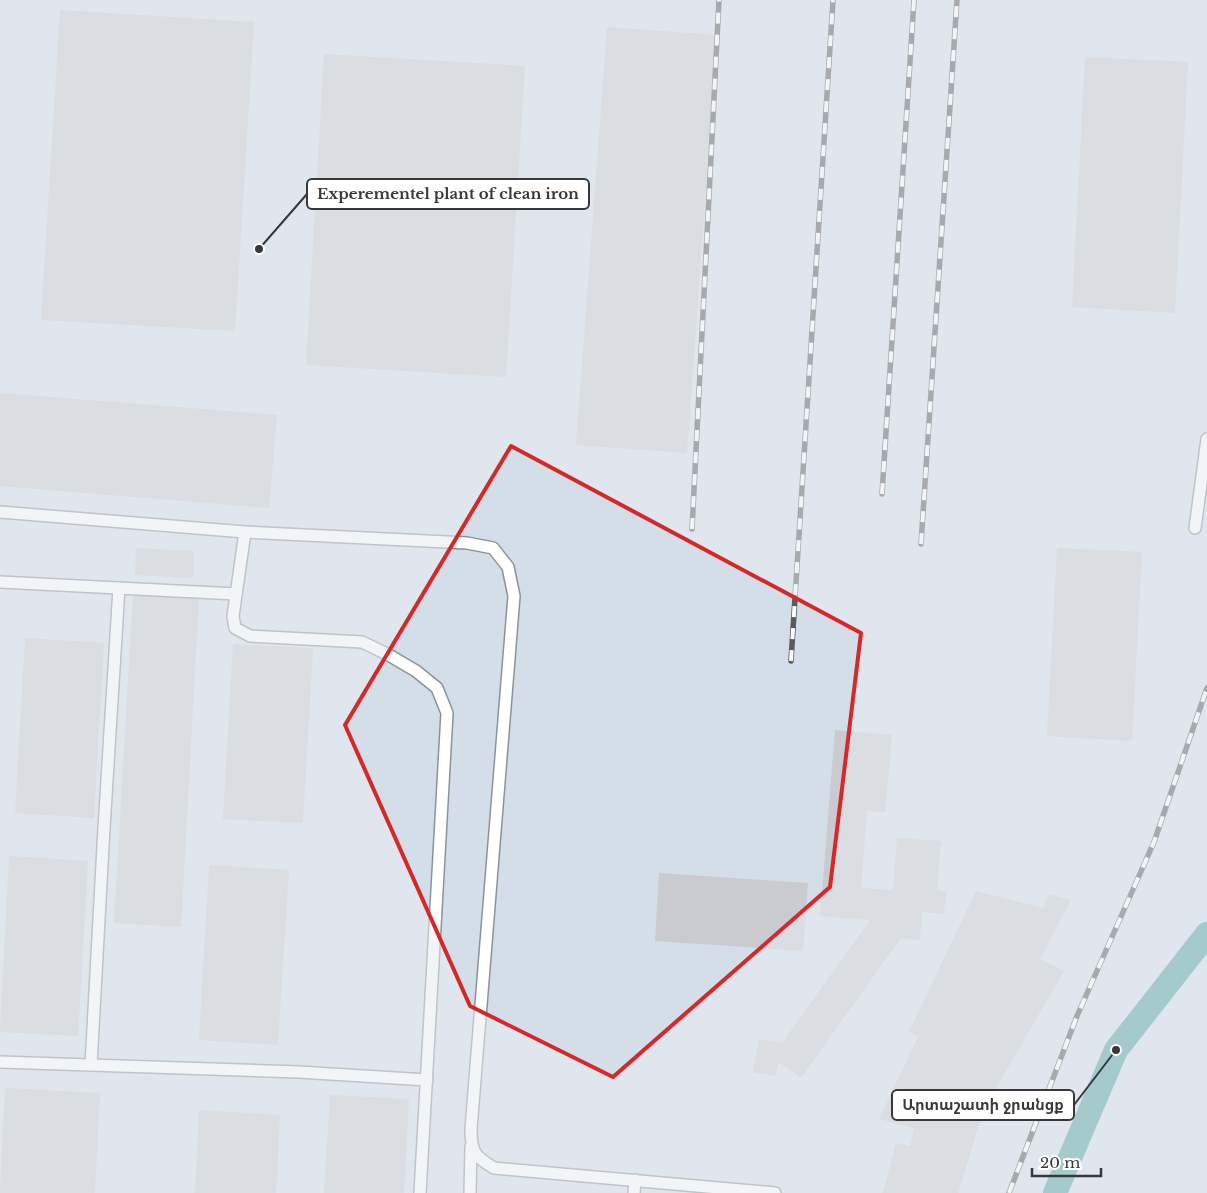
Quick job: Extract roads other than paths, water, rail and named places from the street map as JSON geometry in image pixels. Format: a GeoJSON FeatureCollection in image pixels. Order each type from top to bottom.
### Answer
{"type":"FeatureCollection","features":[{"type":"Feature","properties":{"kind":"lane"},"geometry":{"type":"LineString","coordinates":[[1195,528],[1207,439]]}},
{"type":"Feature","properties":{"kind":"lane"},"geometry":{"type":"LineString","coordinates":[[0,512],[245,532],[467,543],[493,548],[508,567],[514,596],[472,1119],[470,1193]]}},
{"type":"Feature","properties":{"kind":"lane"},"geometry":{"type":"LineString","coordinates":[[245,532],[233,616],[236,628],[250,636],[362,642],[416,671],[437,688],[447,713],[420,1193]]}},
{"type":"Feature","properties":{"kind":"lane"},"geometry":{"type":"LineString","coordinates":[[0,582],[236,594]]}},
{"type":"Feature","properties":{"kind":"lane"},"geometry":{"type":"LineString","coordinates":[[91,1065],[120,588]]}},
{"type":"Feature","properties":{"kind":"lane"},"geometry":{"type":"LineString","coordinates":[[0,1062],[299,1072],[427,1080]]}},
{"type":"Feature","properties":{"kind":"lane"},"geometry":{"type":"LineString","coordinates":[[471,1145],[477,1158],[494,1168],[775,1193]]}},
{"type":"Feature","properties":{"kind":"lane"},"geometry":{"type":"LineString","coordinates":[[634,1180],[634,1193]]}},
{"type":"Feature","properties":{"kind":"waterway"},"geometry":{"type":"LineString","coordinates":[[1055,1193],[1116,1050],[1207,934]]}},
{"type":"Feature","properties":{"kind":"railway"},"geometry":{"type":"LineString","coordinates":[[692,529],[719,0]]}},
{"type":"Feature","properties":{"kind":"railway"},"geometry":{"type":"LineString","coordinates":[[791,661],[833,0]]}},
{"type":"Feature","properties":{"kind":"railway"},"geometry":{"type":"LineString","coordinates":[[882,494],[914,0]]}},
{"type":"Feature","properties":{"kind":"railway"},"geometry":{"type":"LineString","coordinates":[[921,544],[957,0]]}},
{"type":"Feature","properties":{"kind":"railway"},"geometry":{"type":"LineString","coordinates":[[1009,1193],[1077,1016],[1154,842],[1207,688]]}},
{"type":"Feature","properties":{"kind":"place","name":"Experementel plant of clean iron"},"geometry":{"type":"Point","coordinates":[259,249]}},
{"type":"Feature","properties":{"kind":"place","name":"Արտաշատի ջրանցք"},"geometry":{"type":"Point","coordinates":[1116,1050]}}]}
